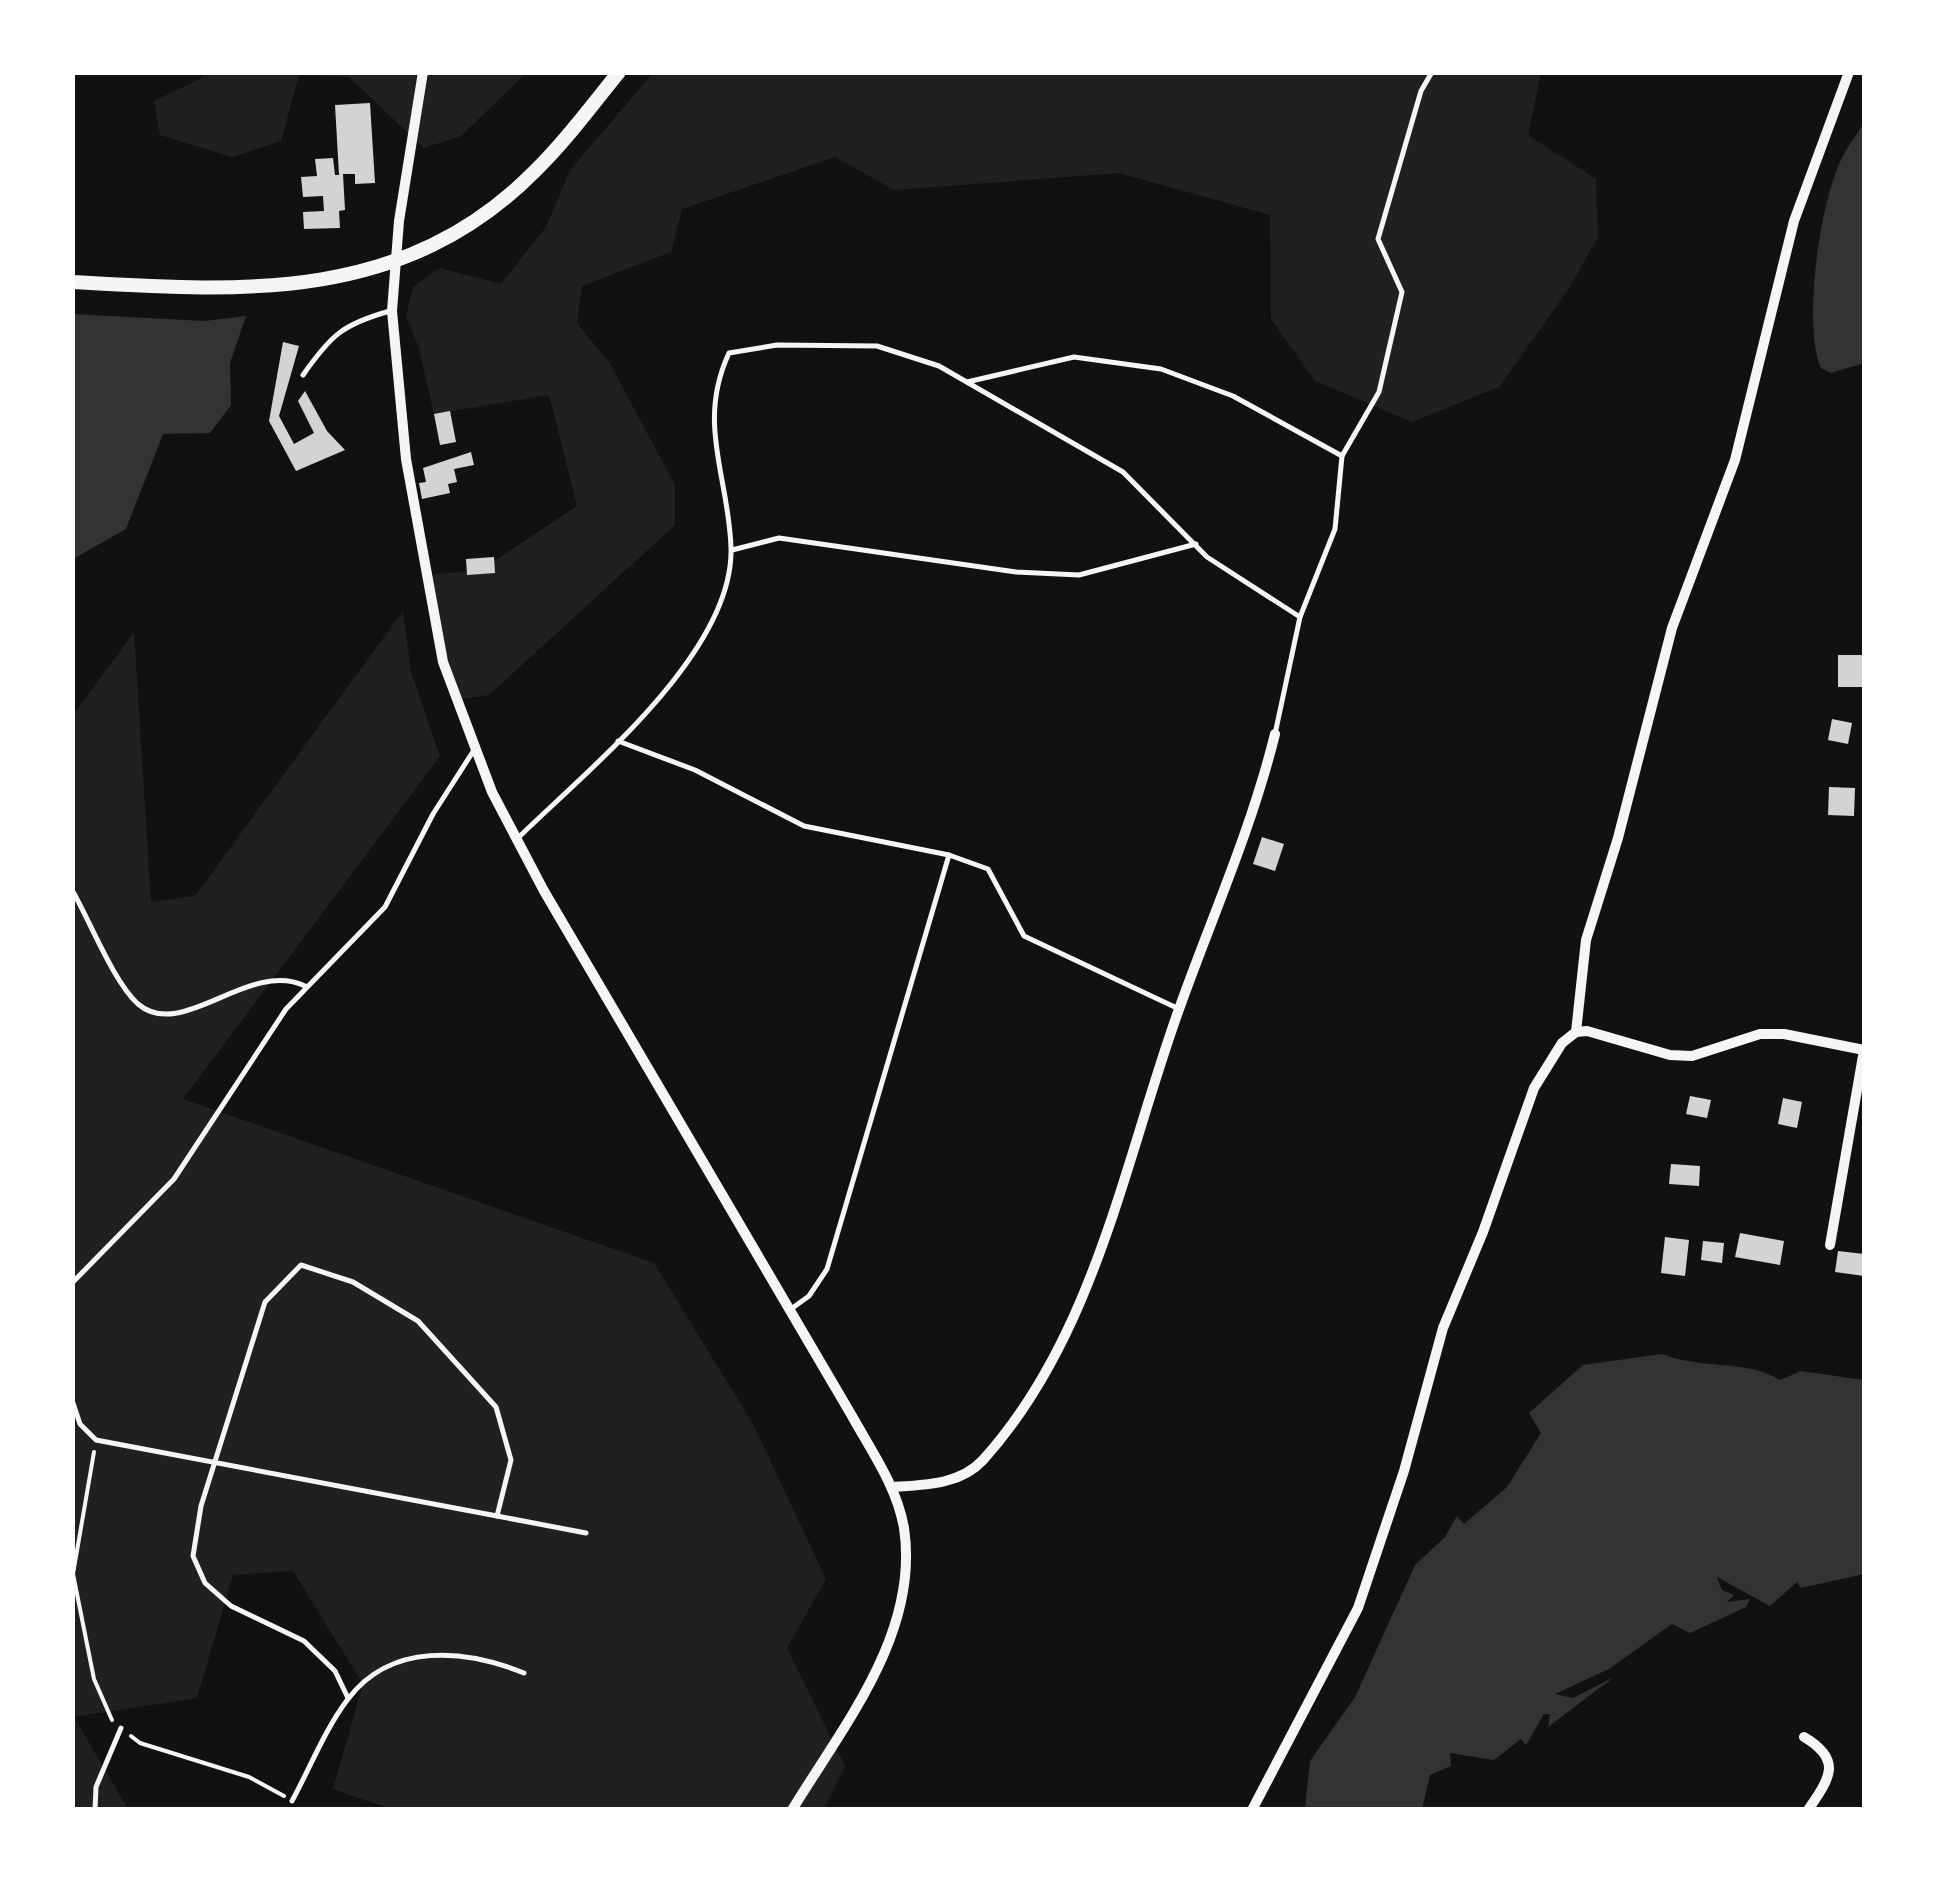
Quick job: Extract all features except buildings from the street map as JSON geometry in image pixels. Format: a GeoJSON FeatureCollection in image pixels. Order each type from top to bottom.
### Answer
{"type":"FeatureCollection","features":[{"type":"Feature","properties":{"kind":"main road"},"geometry":{"type":"LineString","coordinates":[[72,282],[283,286],[328,281],[394,264],[439,243],[498,203],[536,170],[620,72]]}},
{"type":"Feature","properties":{"kind":"street"},"geometry":{"type":"LineString","coordinates":[[423,72],[394,264],[392,311],[406,459],[443,662],[474,750],[544,891],[892,1487],[904,1529],[904,1580],[894,1630],[878,1668],[792,1810]]}},
{"type":"Feature","properties":{"kind":"street"},"geometry":{"type":"LineString","coordinates":[[1576,1032],[1586,940],[1618,838],[1672,628],[1734,460],[1794,221],[1850,72]]}},
{"type":"Feature","properties":{"kind":"street"},"geometry":{"type":"LineString","coordinates":[[892,1487],[938,1484],[962,1476],[982,1461],[1038,1388],[1119,1200],[1179,1009],[1252,819],[1275,734]]}},
{"type":"Feature","properties":{"kind":"street"},"geometry":{"type":"LineString","coordinates":[[1252,1810],[1358,1608],[1400,1484],[1443,1328],[1496,1199],[1534,1088],[1562,1043],[1576,1032],[1587,1031],[1670,1056],[1692,1056],[1760,1034],[1784,1034],[1864,1050],[1830,1245]]}},
{"type":"Feature","properties":{"kind":"street"},"geometry":{"type":"LineString","coordinates":[[1804,1737],[1822,1748],[1830,1764],[1827,1783],[1808,1810]]}},
{"type":"Feature","properties":{"kind":"lane"},"geometry":{"type":"LineString","coordinates":[[1275,734],[1300,617],[1335,528],[1342,456],[1379,392],[1402,292],[1378,238],[1421,90],[1432,72]]}},
{"type":"Feature","properties":{"kind":"lane"},"geometry":{"type":"LineString","coordinates":[[303,375],[326,342],[350,322],[392,311]]}},
{"type":"Feature","properties":{"kind":"lane"},"geometry":{"type":"LineString","coordinates":[[518,838],[618,741],[694,654],[722,602],[732,550],[714,435],[714,385],[729,354],[777,345],[877,346],[939,366],[1124,472],[1196,544],[1235,576],[1300,617]]}},
{"type":"Feature","properties":{"kind":"lane"},"geometry":{"type":"LineString","coordinates":[[967,382],[1074,357],[1161,369],[1233,396],[1342,456]]}},
{"type":"Feature","properties":{"kind":"lane"},"geometry":{"type":"LineString","coordinates":[[732,550],[779,538],[1016,572],[1079,575],[1196,544]]}},
{"type":"Feature","properties":{"kind":"lane"},"geometry":{"type":"LineString","coordinates":[[618,741],[695,770],[804,826],[949,854],[988,869],[1024,936],[1179,1009]]}},
{"type":"Feature","properties":{"kind":"lane"},"geometry":{"type":"LineString","coordinates":[[72,1283],[174,1180],[253,1054],[305,986],[368,929],[385,907],[433,814],[474,750]]}},
{"type":"Feature","properties":{"kind":"lane"},"geometry":{"type":"LineString","coordinates":[[790,1310],[809,1296],[828,1269],[949,854]]}},
{"type":"Feature","properties":{"kind":"lane"},"geometry":{"type":"LineString","coordinates":[[72,890],[120,978],[136,1002],[152,1013],[192,1009],[277,977],[305,986]]}},
{"type":"Feature","properties":{"kind":"lane"},"geometry":{"type":"LineString","coordinates":[[348,1698],[336,1671],[304,1641],[231,1606],[205,1583],[193,1556],[201,1506],[266,1302],[301,1265],[352,1282],[418,1320],[496,1408],[511,1460],[497,1516]]}},
{"type":"Feature","properties":{"kind":"lane"},"geometry":{"type":"LineString","coordinates":[[72,1400],[80,1424],[96,1440],[586,1534]]}},
{"type":"Feature","properties":{"kind":"lane"},"geometry":{"type":"LineString","coordinates":[[292,1801],[348,1698],[378,1670],[422,1654],[460,1653],[524,1673]]}},
{"type":"Feature","properties":{"kind":"lane"},"geometry":{"type":"LineString","coordinates":[[95,1810],[96,1787],[121,1728]]}},
{"type":"Feature","properties":{"kind":"path"},"geometry":{"type":"LineString","coordinates":[[96,1440],[73,1574],[94,1678],[112,1720],[140,1742],[249,1777],[292,1801]]}},
{"type":"Feature","properties":{"kind":"shaded area"},"geometry":{"type":"Polygon","coordinates":[[[203,73],[526,73],[461,136],[424,148],[349,77],[299,75],[281,141],[232,157],[160,135],[154,101],[202,78],[203,73]]]}},
{"type":"Feature","properties":{"kind":"shaded area"},"geometry":{"type":"Polygon","coordinates":[[[653,73],[1541,73],[1528,135],[1596,179],[1598,237],[1568,290],[1499,387],[1412,422],[1315,381],[1271,319],[1270,215],[1119,173],[894,190],[835,157],[682,209],[671,252],[582,286],[577,323],[609,362],[675,485],[675,525],[489,695],[462,699],[441,644],[429,575],[481,570],[577,506],[549,395],[434,414],[419,348],[406,316],[413,287],[440,268],[501,284],[546,227],[570,170],[653,73]]]}},
{"type":"Feature","properties":{"kind":"shaded area"},"geometry":{"type":"Polygon","coordinates":[[[1864,122],[1864,363],[1831,373],[1821,368],[1816,349],[1816,265],[1833,181],[1842,157],[1864,122]]]}},
{"type":"Feature","properties":{"kind":"shaded area"},"geometry":{"type":"Polygon","coordinates":[[[72,314],[204,321],[246,316],[230,363],[231,405],[210,433],[163,434],[126,529],[73,559],[72,314]]]}},
{"type":"Feature","properties":{"kind":"shaded area"},"geometry":{"type":"Polygon","coordinates":[[[403,611],[411,672],[440,756],[183,1099],[654,1263],[753,1424],[826,1579],[787,1648],[845,1766],[824,1809],[391,1809],[333,1789],[363,1684],[293,1571],[233,1575],[197,1698],[74,1717],[128,1809],[73,1810],[73,715],[134,632],[151,902],[195,896],[403,611]]]}},
{"type":"Feature","properties":{"kind":"shaded area"},"geometry":{"type":"Polygon","coordinates":[[[1662,1354],[1753,1369],[1780,1380],[1801,1371],[1864,1380],[1864,1574],[1801,1588],[1797,1582],[1770,1606],[1717,1577],[1722,1590],[1734,1595],[1727,1602],[1750,1599],[1746,1607],[1690,1633],[1672,1624],[1609,1669],[1555,1694],[1573,1698],[1614,1677],[1548,1727],[1550,1714],[1544,1714],[1526,1745],[1521,1739],[1494,1760],[1450,1753],[1451,1766],[1430,1775],[1422,1809],[1305,1809],[1310,1761],[1355,1697],[1415,1565],[1445,1537],[1457,1516],[1464,1524],[1507,1487],[1541,1433],[1529,1413],[1583,1365],[1662,1354]]]}}]}
